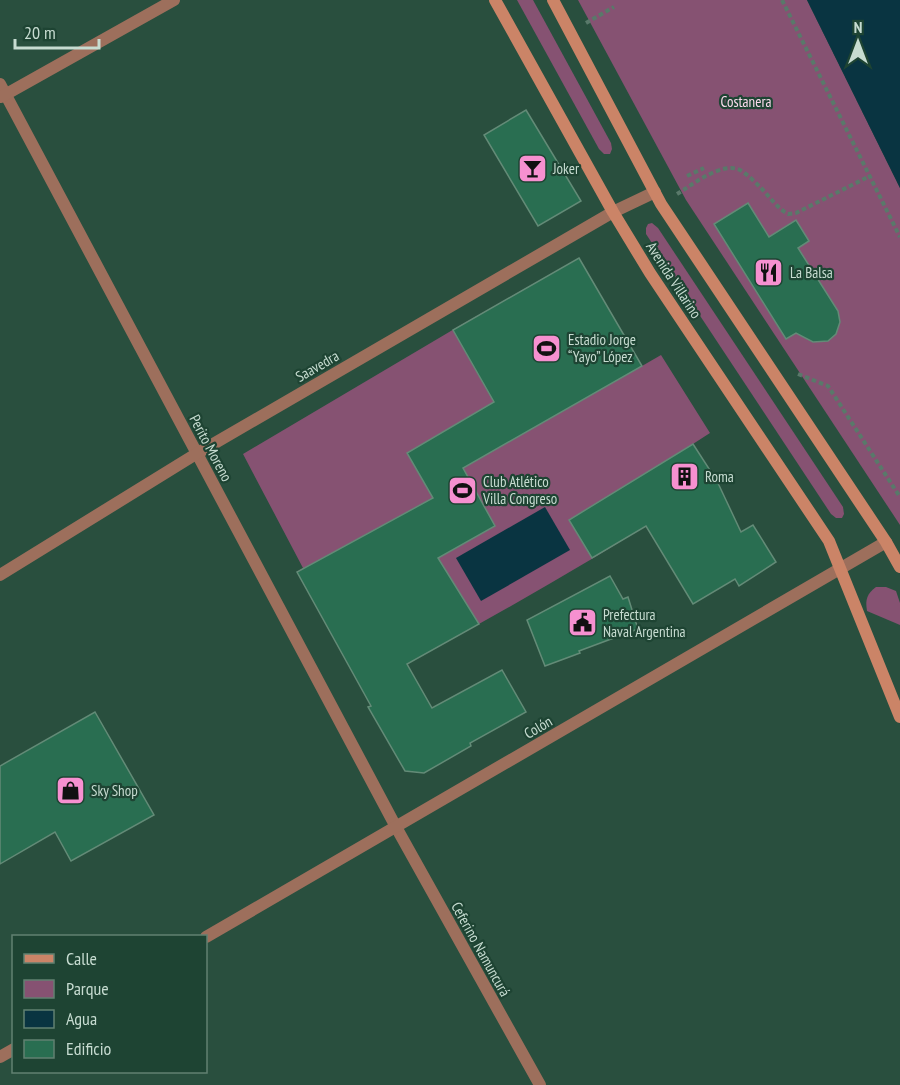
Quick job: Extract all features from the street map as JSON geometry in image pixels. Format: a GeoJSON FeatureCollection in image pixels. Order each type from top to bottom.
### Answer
{"type":"FeatureCollection","features":[{"type":"Feature","properties":{"kind":"main road","name":"Avenida Villarino"},"geometry":{"type":"LineString","coordinates":[[495,0],[613,212],[650,273],[829,541],[900,717]]}},
{"type":"Feature","properties":{"kind":"main road","name":"Avenida Villarino"},"geometry":{"type":"LineString","coordinates":[[553,0],[661,204],[886,542],[900,567]]}},
{"type":"Feature","properties":{"kind":"street"},"geometry":{"type":"LineString","coordinates":[[2,92],[174,0]]}},
{"type":"Feature","properties":{"kind":"street","name":"Perito Moreno"},"geometry":{"type":"LineString","coordinates":[[2,92],[396,827]]}},
{"type":"Feature","properties":{"kind":"street","name":"Saavedra"},"geometry":{"type":"LineString","coordinates":[[0,575],[196,454],[613,212],[655,192]]}},
{"type":"Feature","properties":{"kind":"street","name":"Colón"},"geometry":{"type":"LineString","coordinates":[[207,937],[886,542]]}},
{"type":"Feature","properties":{"kind":"street","name":"Ceferino Namuncurá"},"geometry":{"type":"LineString","coordinates":[[396,827],[540,1085]]}},
{"type":"Feature","properties":{"kind":"path"},"geometry":{"type":"LineString","coordinates":[[783,0],[900,237]]}},
{"type":"Feature","properties":{"kind":"path"},"geometry":{"type":"LineString","coordinates":[[583,25],[614,7]]}},
{"type":"Feature","properties":{"kind":"path"},"geometry":{"type":"LineString","coordinates":[[679,203],[674,195],[721,168],[730,167],[740,170],[788,214],[796,213],[870,176]]}},
{"type":"Feature","properties":{"kind":"path"},"geometry":{"type":"LineString","coordinates":[[687,176],[704,168]]}},
{"type":"Feature","properties":{"kind":"path"},"geometry":{"type":"LineString","coordinates":[[795,372],[828,386],[900,497]]}},
{"type":"Feature","properties":{"kind":"green space"},"geometry":{"type":"Polygon","coordinates":[[[517,0],[533,0],[611,143],[610,154],[604,154],[599,149],[517,0]]]}},
{"type":"Feature","properties":{"kind":"green space","name":"Costanera"},"geometry":{"type":"Polygon","coordinates":[[[578,0],[807,0],[900,188],[900,525],[686,200],[578,0]]]}},
{"type":"Feature","properties":{"kind":"green space"},"geometry":{"type":"Polygon","coordinates":[[[652,223],[658,228],[843,507],[842,518],[836,518],[831,514],[646,234],[648,224],[652,223]]]}},
{"type":"Feature","properties":{"kind":"green space","name":"Club Atlético Villa Congreso"},"geometry":{"type":"Polygon","coordinates":[[[579,258],[642,366],[661,355],[710,433],[651,471],[674,508],[559,579],[362,689],[297,572],[303,568],[243,454],[579,258]]]}},
{"type":"Feature","properties":{"kind":"green space"},"geometry":{"type":"Polygon","coordinates":[[[876,587],[886,587],[896,591],[900,603],[900,625],[867,611],[867,597],[876,587]]]}},
{"type":"Feature","properties":{"kind":"water"},"geometry":{"type":"Polygon","coordinates":[[[807,0],[900,0],[900,188],[807,0]]]}},
{"type":"Feature","properties":{"kind":"water"},"geometry":{"type":"Polygon","coordinates":[[[545,507],[570,550],[481,601],[456,558],[545,507]]]}},
{"type":"Feature","properties":{"kind":"building","name":"Joker"},"geometry":{"type":"Polygon","coordinates":[[[526,110],[581,201],[538,226],[484,135],[526,110]]]}},
{"type":"Feature","properties":{"kind":"building","name":"La Balsa"},"geometry":{"type":"Polygon","coordinates":[[[748,203],[769,237],[796,220],[809,241],[798,248],[838,311],[840,322],[836,334],[828,341],[813,342],[796,333],[786,339],[714,224],[748,203]]]}},
{"type":"Feature","properties":{"kind":"building"},"geometry":{"type":"Polygon","coordinates":[[[579,258],[642,366],[463,468],[495,526],[438,558],[479,624],[407,664],[432,708],[502,670],[526,712],[470,743],[471,746],[424,773],[405,771],[368,707],[371,706],[297,572],[433,498],[407,453],[494,402],[453,330],[579,258]]]}},
{"type":"Feature","properties":{"kind":"building"},"geometry":{"type":"Polygon","coordinates":[[[693,444],[717,481],[741,532],[753,525],[776,562],[739,586],[735,579],[693,604],[646,526],[592,558],[569,520],[693,444]]]}},
{"type":"Feature","properties":{"kind":"building","name":"Prefectura Naval Argentina"},"geometry":{"type":"Polygon","coordinates":[[[610,576],[623,599],[628,597],[638,629],[545,666],[527,620],[610,576]]]}},
{"type":"Feature","properties":{"kind":"building","name":"Sky Shop"},"geometry":{"type":"Polygon","coordinates":[[[95,712],[154,815],[71,861],[55,832],[0,864],[0,766],[95,712]]]}},
{"type":"Feature","properties":{"kind":"place","name":"Joker"},"geometry":{"type":"Point","coordinates":[532,168]}},
{"type":"Feature","properties":{"kind":"place","name":"La Balsa"},"geometry":{"type":"Point","coordinates":[769,272]}},
{"type":"Feature","properties":{"kind":"place","name":"Estadio Jorge “Yayo” López"},"geometry":{"type":"Point","coordinates":[547,348]}},
{"type":"Feature","properties":{"kind":"place","name":"Roma"},"geometry":{"type":"Point","coordinates":[684,476]}},
{"type":"Feature","properties":{"kind":"place","name":"Club Atlético Villa Congreso"},"geometry":{"type":"Point","coordinates":[462,490]}},
{"type":"Feature","properties":{"kind":"place","name":"Prefectura Naval Argentina"},"geometry":{"type":"Point","coordinates":[582,623]}},
{"type":"Feature","properties":{"kind":"place","name":"Sky Shop"},"geometry":{"type":"Point","coordinates":[70,790]}}]}
